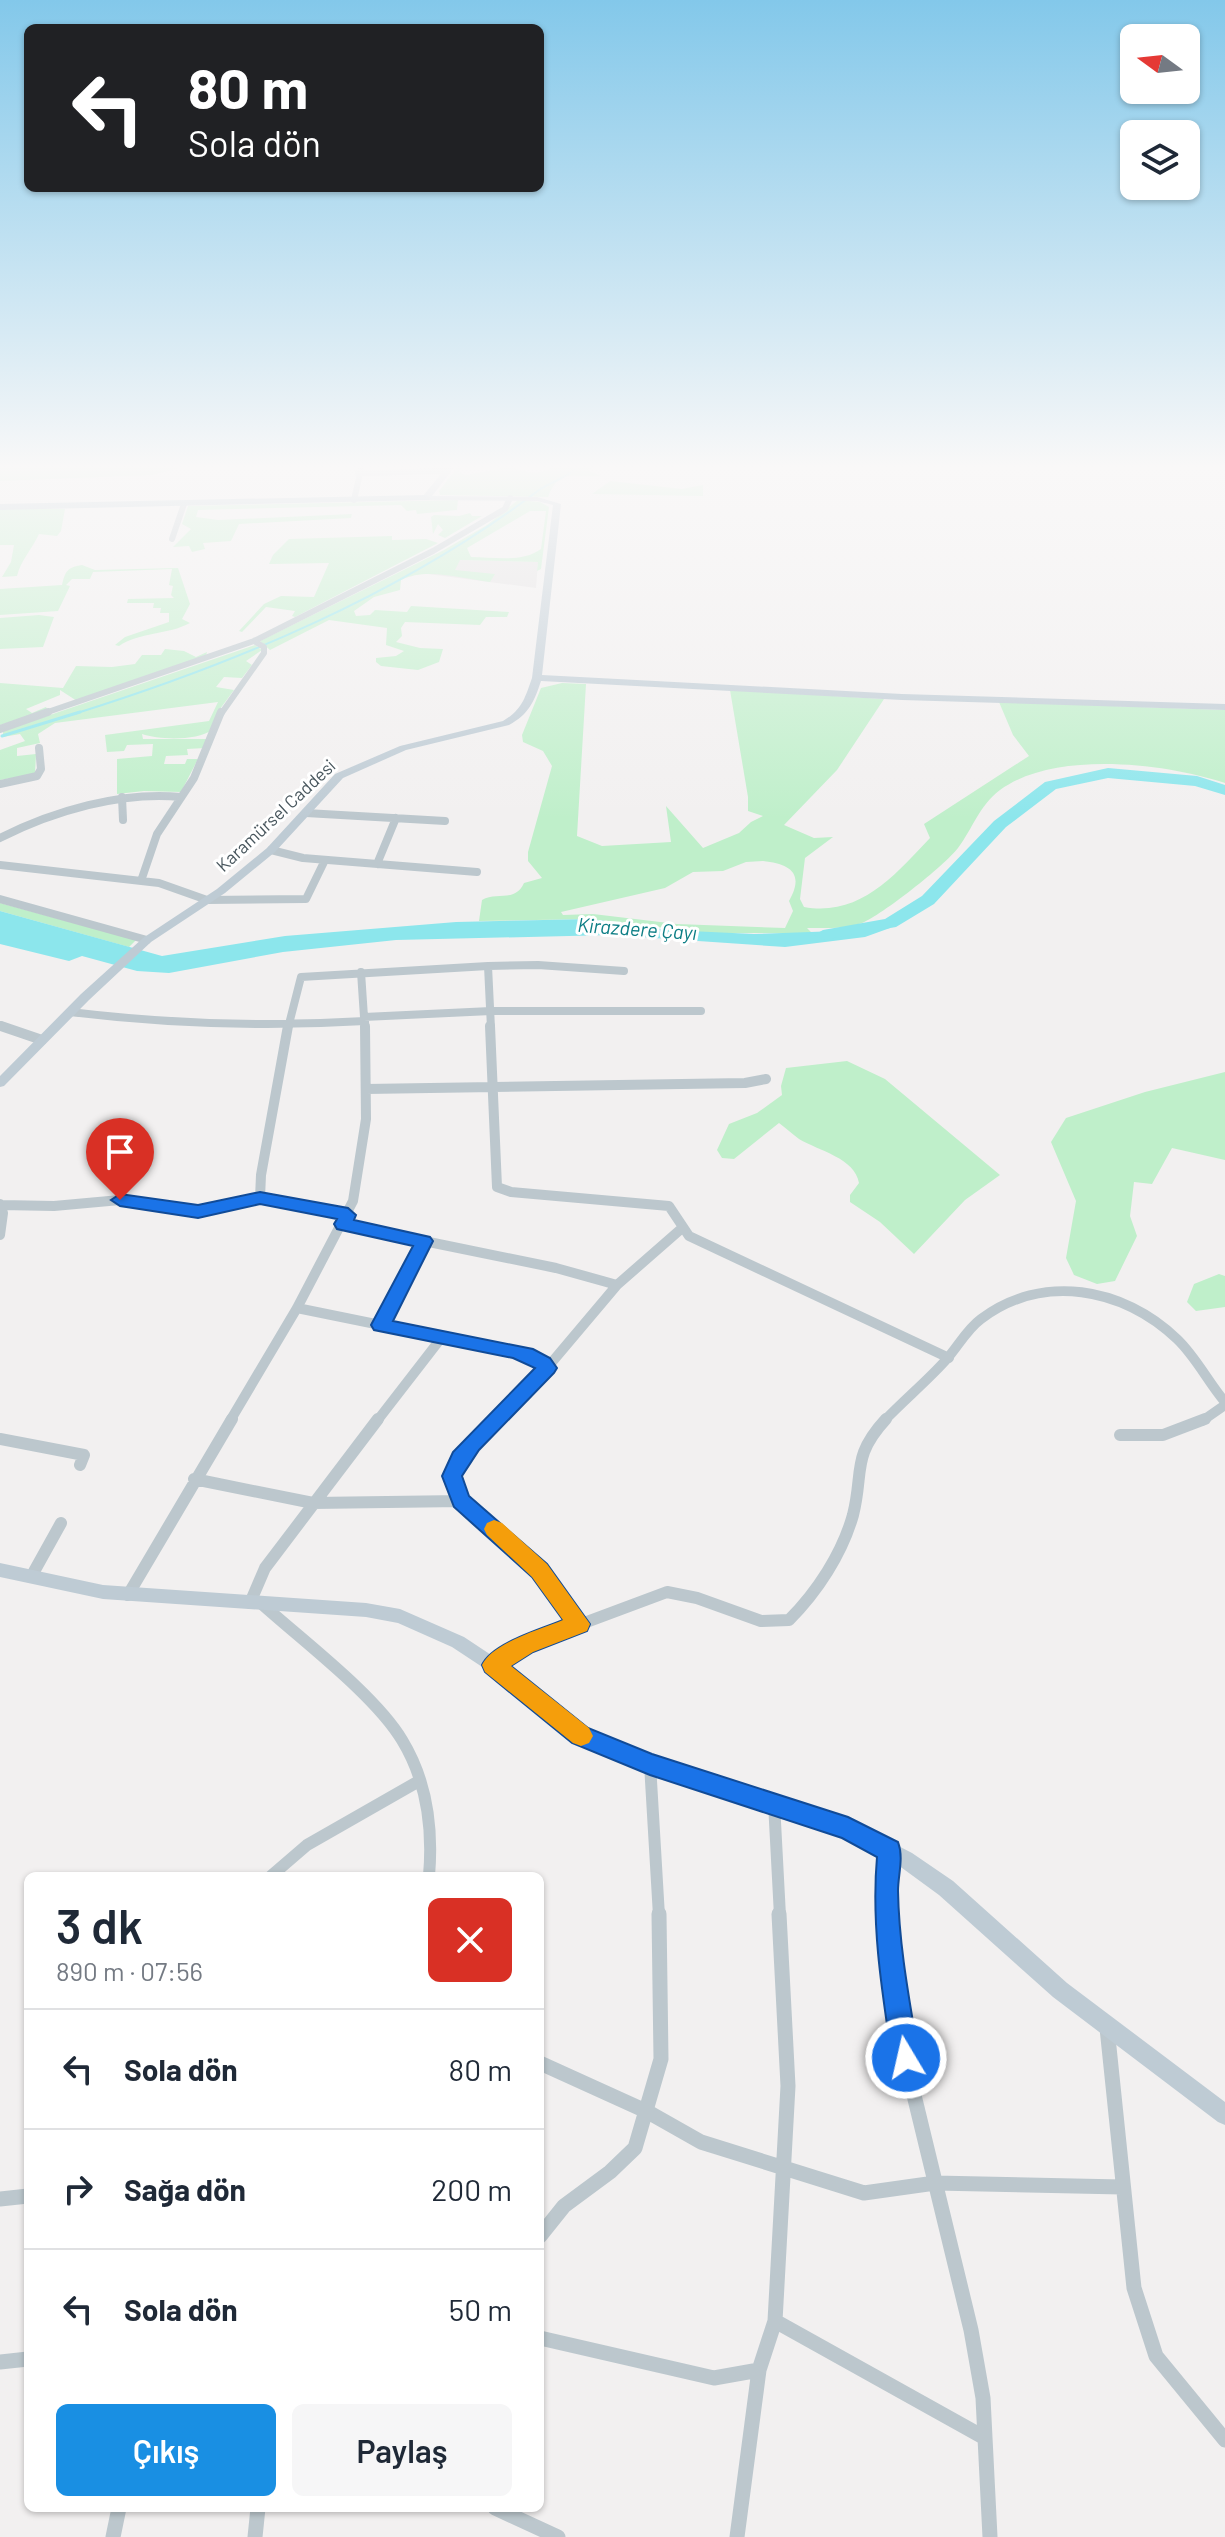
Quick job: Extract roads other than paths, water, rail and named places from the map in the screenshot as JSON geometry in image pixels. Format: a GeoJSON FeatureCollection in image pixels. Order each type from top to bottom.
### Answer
{"type":"FeatureCollection","features":[{"type":"Feature","properties":{"kind":"main road","name":"Karamürsel Caddesi"},"geometry":{"type":"LineString","coordinates":[[0,1083],[147,940],[207,900],[271,850],[339,776],[360,765],[428,741],[512,720],[523,710],[537,678],[548,582]]}},
{"type":"Feature","properties":{"kind":"main road"},"geometry":{"type":"LineString","coordinates":[[537,678],[902,697],[1225,707]]}},
{"type":"Feature","properties":{"kind":"main road"},"geometry":{"type":"LineString","coordinates":[[0,1571],[81,1590],[366,1610],[400,1616],[438,1631],[493,1665],[580,1735],[650,1764],[848,1829],[889,1851],[946,1888],[1060,1990],[1225,2115]]}},
{"type":"Feature","properties":{"kind":"street"},"geometry":{"type":"LineString","coordinates":[[0,729],[259,644],[374,582]]}},
{"type":"Feature","properties":{"kind":"street"},"geometry":{"type":"LineString","coordinates":[[141,881],[157,834],[212,740],[222,710],[262,656],[259,644]]}},
{"type":"Feature","properties":{"kind":"street"},"geometry":{"type":"LineString","coordinates":[[0,784],[37,776],[41,769],[39,748]]}},
{"type":"Feature","properties":{"kind":"street"},"geometry":{"type":"LineString","coordinates":[[0,838],[24,827],[122,797],[148,794],[181,797]]}},
{"type":"Feature","properties":{"kind":"street"},"geometry":{"type":"LineString","coordinates":[[122,797],[123,820]]}},
{"type":"Feature","properties":{"kind":"street"},"geometry":{"type":"LineString","coordinates":[[306,813],[445,821]]}},
{"type":"Feature","properties":{"kind":"street"},"geometry":{"type":"LineString","coordinates":[[377,864],[396,818]]}},
{"type":"Feature","properties":{"kind":"street"},"geometry":{"type":"LineString","coordinates":[[271,850],[325,860],[477,872]]}},
{"type":"Feature","properties":{"kind":"street"},"geometry":{"type":"LineString","coordinates":[[0,865],[165,884],[207,900],[306,899],[325,860]]}},
{"type":"Feature","properties":{"kind":"street"},"geometry":{"type":"LineString","coordinates":[[0,899],[147,940]]}},
{"type":"Feature","properties":{"kind":"street"},"geometry":{"type":"LineString","coordinates":[[260,1198],[258,1181],[269,1145],[287,1027],[301,977],[526,964],[624,971]]}},
{"type":"Feature","properties":{"kind":"street"},"geometry":{"type":"LineString","coordinates":[[488,966],[496,1185],[499,1189],[665,1205],[675,1211],[681,1229],[689,1236],[949,1358]]}},
{"type":"Feature","properties":{"kind":"street"},"geometry":{"type":"LineString","coordinates":[[128,1595],[297,1308],[353,1201],[364,1144],[366,1089],[361,972]]}},
{"type":"Feature","properties":{"kind":"street"},"geometry":{"type":"LineString","coordinates":[[70,1012],[149,1022],[287,1027],[491,1011],[701,1011]]}},
{"type":"Feature","properties":{"kind":"street"},"geometry":{"type":"LineString","coordinates":[[0,1025],[42,1040]]}},
{"type":"Feature","properties":{"kind":"street"},"geometry":{"type":"LineString","coordinates":[[366,1089],[745,1083],[766,1079]]}},
{"type":"Feature","properties":{"kind":"street"},"geometry":{"type":"LineString","coordinates":[[0,1235],[1,1204],[54,1206],[108,1200],[198,1211],[260,1198],[424,1241],[542,1265],[617,1285]]}},
{"type":"Feature","properties":{"kind":"street"},"geometry":{"type":"LineString","coordinates":[[579,1624],[539,1571],[461,1501],[452,1476],[460,1458],[547,1368],[617,1285],[681,1229]]}},
{"type":"Feature","properties":{"kind":"street"},"geometry":{"type":"LineString","coordinates":[[381,1325],[424,1241]]}},
{"type":"Feature","properties":{"kind":"street"},"geometry":{"type":"LineString","coordinates":[[493,1665],[525,1645],[667,1592],[689,1595],[757,1619],[776,1622],[789,1620],[824,1572],[847,1533],[865,1445],[949,1358],[970,1328],[1002,1305],[1040,1291],[1080,1289],[1114,1299],[1168,1332],[1225,1404],[1207,1419],[1182,1432],[1144,1438],[1120,1435]]}},
{"type":"Feature","properties":{"kind":"street"},"geometry":{"type":"LineString","coordinates":[[297,1308],[526,1354],[547,1368]]}},
{"type":"Feature","properties":{"kind":"street"},"geometry":{"type":"LineString","coordinates":[[429,1872],[432,1844],[426,1799],[403,1741],[376,1707],[256,1604],[265,1568],[442,1337]]}},
{"type":"Feature","properties":{"kind":"street"},"geometry":{"type":"LineString","coordinates":[[0,1439],[84,1455],[80,1465]]}},
{"type":"Feature","properties":{"kind":"street"},"geometry":{"type":"LineString","coordinates":[[194,1479],[313,1503],[461,1501]]}},
{"type":"Feature","properties":{"kind":"street"},"geometry":{"type":"LineString","coordinates":[[31,1577],[61,1523]]}},
{"type":"Feature","properties":{"kind":"street"},"geometry":{"type":"LineString","coordinates":[[544,2231],[564,2206],[610,2172],[635,2148],[661,2059],[659,1883],[652,1829],[650,1764]]}},
{"type":"Feature","properties":{"kind":"street"},"geometry":{"type":"LineString","coordinates":[[276,1872],[307,1845],[419,1781]]}},
{"type":"Feature","properties":{"kind":"street"},"geometry":{"type":"LineString","coordinates":[[737,2537],[759,2370],[775,2321],[788,2086],[774,1803]]}},
{"type":"Feature","properties":{"kind":"street"},"geometry":{"type":"LineString","coordinates":[[889,1851],[886,1890],[894,1982],[910,2084],[983,2399],[990,2537]]}},
{"type":"Feature","properties":{"kind":"street"},"geometry":{"type":"LineString","coordinates":[[1107,2025],[1134,2288],[1156,2356],[1225,2440]]}},
{"type":"Feature","properties":{"kind":"street"},"geometry":{"type":"LineString","coordinates":[[544,2065],[648,2112],[701,2142],[864,2193],[935,2183],[1122,2187]]}},
{"type":"Feature","properties":{"kind":"street"},"geometry":{"type":"LineString","coordinates":[[0,2199],[24,2196]]}},
{"type":"Feature","properties":{"kind":"street"},"geometry":{"type":"LineString","coordinates":[[775,2321],[985,2438]]}},
{"type":"Feature","properties":{"kind":"street"},"geometry":{"type":"LineString","coordinates":[[544,2339],[714,2378],[759,2370]]}},
{"type":"Feature","properties":{"kind":"street"},"geometry":{"type":"LineString","coordinates":[[0,2362],[24,2359]]}},
{"type":"Feature","properties":{"kind":"street"},"geometry":{"type":"LineString","coordinates":[[113,2537],[118,2512]]}},
{"type":"Feature","properties":{"kind":"street"},"geometry":{"type":"LineString","coordinates":[[255,2537],[258,2512]]}},
{"type":"Feature","properties":{"kind":"street"},"geometry":{"type":"LineString","coordinates":[[504,2512],[558,2537]]}},
{"type":"Feature","properties":{"kind":"water"},"geometry":{"type":"Polygon","coordinates":[[[0,911],[162,956],[285,936],[456,922],[591,919],[668,930],[754,934],[865,930],[890,923],[890,928],[865,937],[785,947],[610,935],[396,940],[283,952],[169,973],[137,971],[82,956],[69,961],[0,944],[0,911]]]}},
{"type":"Feature","properties":{"kind":"waterway"},"geometry":{"type":"LineString","coordinates":[[74,714],[257,648],[394,582]]}},
{"type":"Feature","properties":{"kind":"waterway"},"geometry":{"type":"LineString","coordinates":[[2,736],[80,712]]}},
{"type":"Feature","properties":{"kind":"waterway","name":"Kirazdere Çayı"},"geometry":{"type":"LineString","coordinates":[[823,935],[890,923],[928,900],[1000,824],[1051,785],[1108,773],[1197,781],[1225,790]]}}]}
